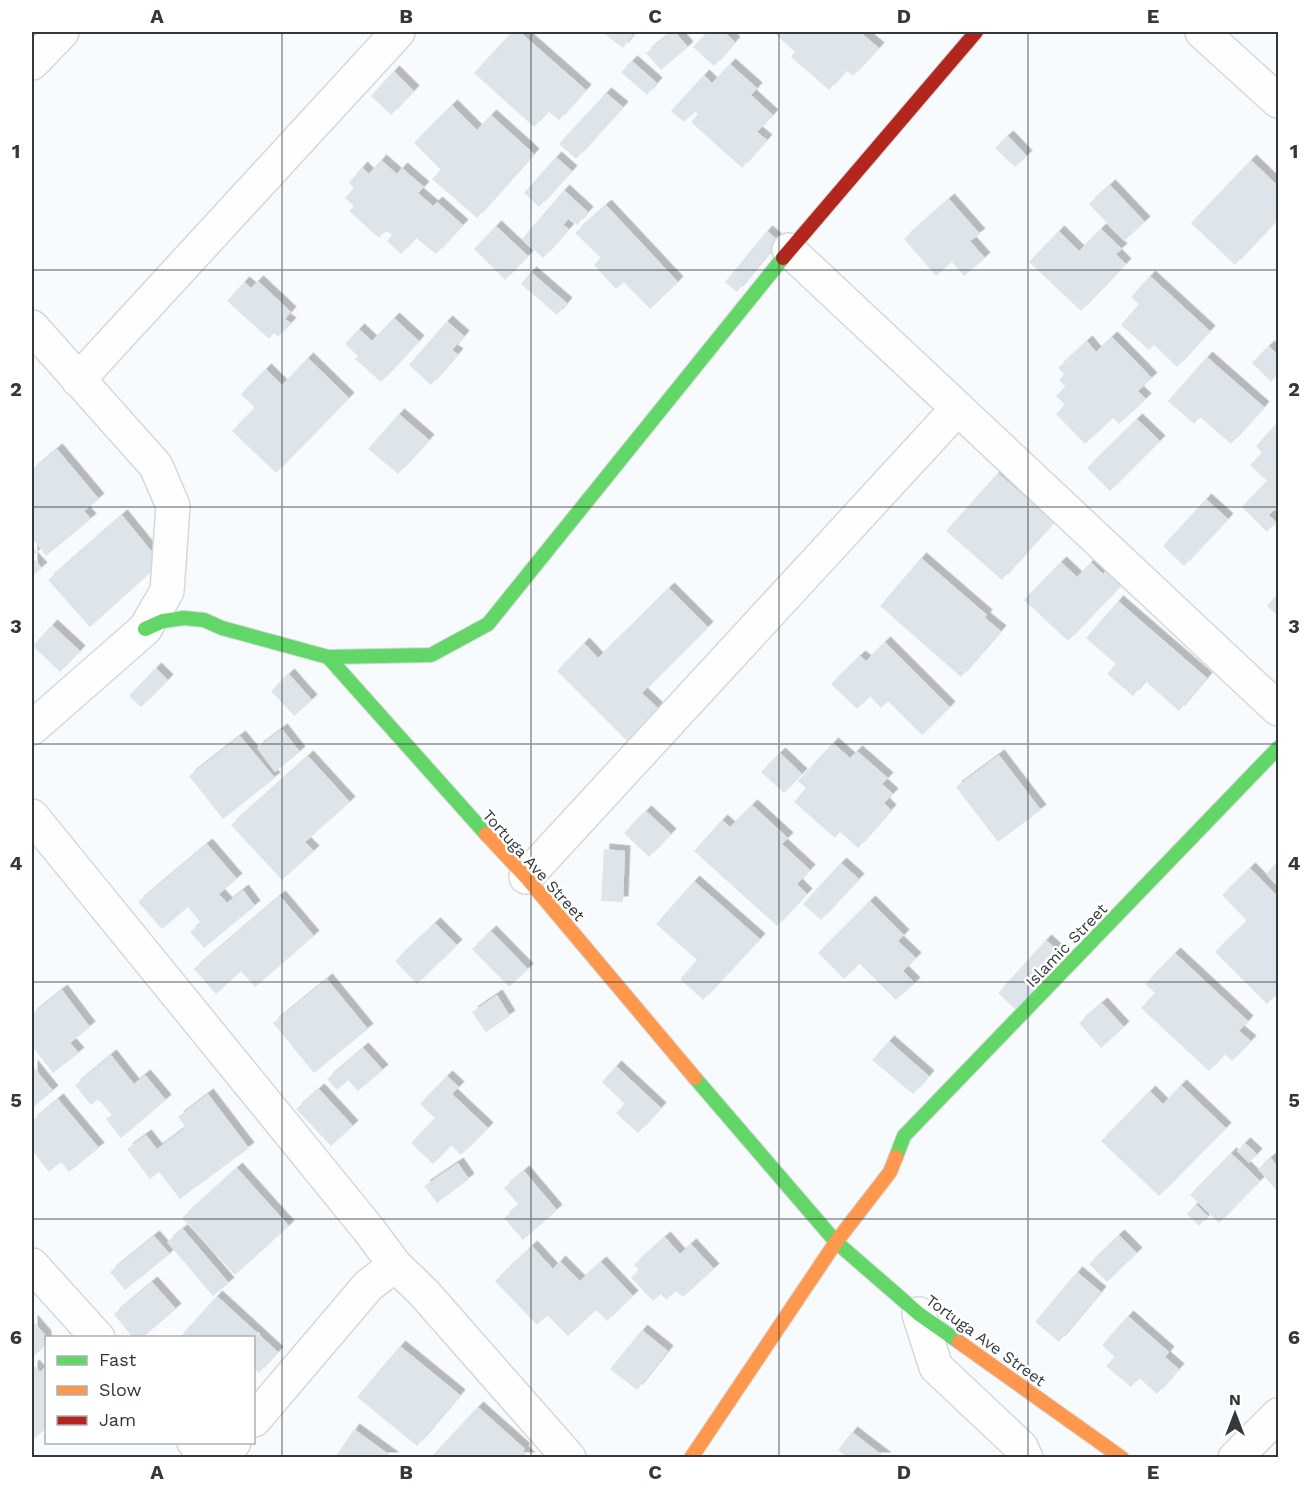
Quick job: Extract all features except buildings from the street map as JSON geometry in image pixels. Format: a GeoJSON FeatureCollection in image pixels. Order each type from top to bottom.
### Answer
{"type":"FeatureCollection","features":[{"type":"Feature","properties":{"kind":"street"},"geometry":{"type":"LineString","coordinates":[[32,63],[62,32]]}},
{"type":"Feature","properties":{"kind":"street"},"geometry":{"type":"LineString","coordinates":[[78,380],[398,32]]}},
{"type":"Feature","properties":{"kind":"street"},"geometry":{"type":"LineString","coordinates":[[32,728],[145,629],[163,621],[184,618],[204,620],[222,628],[328,657],[431,655],[488,624],[789,250],[976,32]]}},
{"type":"Feature","properties":{"kind":"street"},"geometry":{"type":"LineString","coordinates":[[1202,32],[1278,101]]}},
{"type":"Feature","properties":{"kind":"street"},"geometry":{"type":"LineString","coordinates":[[789,250],[1278,709]]}},
{"type":"Feature","properties":{"kind":"street"},"geometry":{"type":"LineString","coordinates":[[32,327],[156,466],[173,506],[167,591],[145,629]]}},
{"type":"Feature","properties":{"kind":"street"},"geometry":{"type":"LineString","coordinates":[[526,877],[958,408]]}},
{"type":"Feature","properties":{"kind":"street","name":"Tortuga Ave Street"},"geometry":{"type":"LineString","coordinates":[[328,657],[452,798],[526,877],[799,1202],[836,1242],[919,1314],[1122,1458]]}},
{"type":"Feature","properties":{"kind":"street","name":"Islamic Street"},"geometry":{"type":"LineString","coordinates":[[836,1242],[890,1172],[904,1136],[1278,748]]}},
{"type":"Feature","properties":{"kind":"street"},"geometry":{"type":"LineString","coordinates":[[32,816],[395,1265],[424,1293],[569,1458]]}},
{"type":"Feature","properties":{"kind":"street"},"geometry":{"type":"LineString","coordinates":[[691,1458],[836,1242]]}},
{"type":"Feature","properties":{"kind":"street"},"geometry":{"type":"LineString","coordinates":[[32,1265],[96,1336]]}},
{"type":"Feature","properties":{"kind":"street"},"geometry":{"type":"LineString","coordinates":[[255,1419],[368,1286],[395,1265]]}},
{"type":"Feature","properties":{"kind":"street"},"geometry":{"type":"LineString","coordinates":[[919,1314],[936,1366],[1021,1447],[1026,1458]]}},
{"type":"Feature","properties":{"kind":"street"},"geometry":{"type":"LineString","coordinates":[[1235,1458],[1278,1415]]}},
{"type":"Feature","properties":{"kind":"street"},"geometry":{"type":"LineString","coordinates":[[195,1444],[208,1458]]}},
{"type":"Feature","properties":{"kind":"street"},"geometry":{"type":"LineString","coordinates":[[222,1458],[233,1444]]}},
{"type":"Feature","properties":{"kind":"traffic: fast"},"geometry":{"type":"LineString","coordinates":[[328,657],[431,655],[488,624],[783,258]]}},
{"type":"Feature","properties":{"kind":"traffic: fast"},"geometry":{"type":"LineString","coordinates":[[145,629],[163,621],[184,618],[204,620],[222,628],[328,657],[486,834]]}},
{"type":"Feature","properties":{"kind":"traffic: fast"},"geometry":{"type":"LineString","coordinates":[[896,1157],[904,1136],[1278,748]]}},
{"type":"Feature","properties":{"kind":"traffic: fast"},"geometry":{"type":"LineString","coordinates":[[695,1078],[836,1242],[919,1314],[959,1342]]}},
{"type":"Feature","properties":{"kind":"traffic: slow"},"geometry":{"type":"LineString","coordinates":[[486,834],[526,877],[695,1078]]}},
{"type":"Feature","properties":{"kind":"traffic: slow"},"geometry":{"type":"LineString","coordinates":[[691,1458],[836,1242],[890,1172],[896,1157]]}},
{"type":"Feature","properties":{"kind":"traffic: slow"},"geometry":{"type":"LineString","coordinates":[[959,1342],[1122,1458]]}},
{"type":"Feature","properties":{"kind":"traffic: jam"},"geometry":{"type":"LineString","coordinates":[[783,258],[976,32]]}}]}
